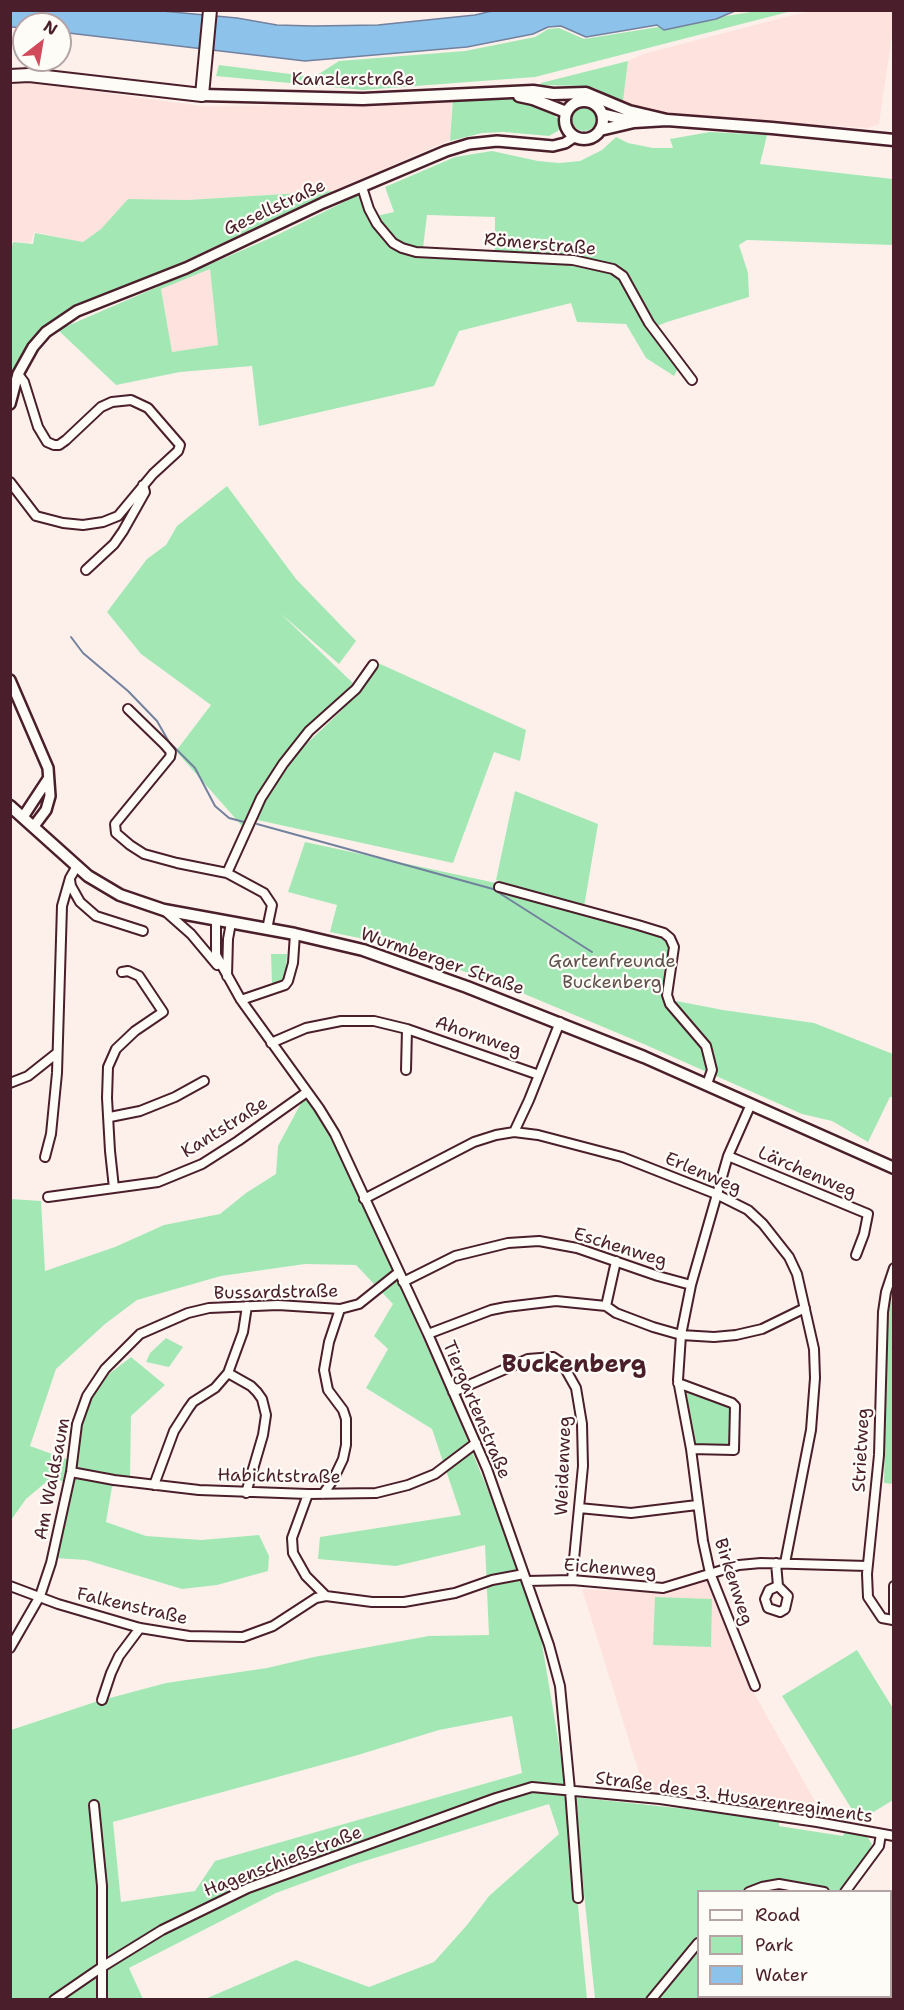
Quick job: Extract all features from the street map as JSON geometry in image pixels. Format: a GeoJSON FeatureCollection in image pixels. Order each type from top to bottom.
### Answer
{"type":"FeatureCollection","features":[{"type":"Feature","properties":{"kind":"main road"},"geometry":{"type":"LineString","coordinates":[[10,76],[29,75],[202,95],[210,12]]}},
{"type":"Feature","properties":{"kind":"main road","name":"Kanzlerstraße"},"geometry":{"type":"LineString","coordinates":[[202,95],[363,99],[533,91],[553,94],[586,93],[629,111],[667,120]]}},
{"type":"Feature","properties":{"kind":"main road","name":"Kanzlerstraße"},"geometry":{"type":"LineString","coordinates":[[504,93],[533,99],[566,112],[571,106],[585,101],[598,108],[602,114],[634,122]]}},
{"type":"Feature","properties":{"kind":"main road"},"geometry":{"type":"LineString","coordinates":[[566,112],[565,126],[574,137]]}},
{"type":"Feature","properties":{"kind":"main road"},"geometry":{"type":"LineString","coordinates":[[600,130],[603,123],[602,114]]}},
{"type":"Feature","properties":{"kind":"main road","name":"Kanzlerstraße"},"geometry":{"type":"LineString","coordinates":[[574,137],[586,140],[600,130],[634,122],[667,120],[894,140]]}},
{"type":"Feature","properties":{"kind":"main road","name":"Wurmberger Straße"},"geometry":{"type":"LineString","coordinates":[[10,806],[77,866],[120,896],[164,910],[295,934],[363,950],[560,1022],[707,1084],[894,1168]]}},
{"type":"Feature","properties":{"kind":"street","name":"Gesellstraße"},"geometry":{"type":"LineString","coordinates":[[10,404],[18,374],[40,337],[76,311],[186,268],[446,151],[469,144],[497,141],[554,146],[574,137]]}},
{"type":"Feature","properties":{"kind":"street","name":"Römerstraße"},"geometry":{"type":"LineString","coordinates":[[362,187],[377,224],[393,243],[402,248],[417,252],[573,260],[613,269],[623,276],[649,323],[692,380]]}},
{"type":"Feature","properties":{"kind":"street"},"geometry":{"type":"LineString","coordinates":[[10,482],[36,516],[82,525],[103,522],[118,516],[143,485],[178,451],[180,445],[148,408],[131,400],[112,402],[94,413],[59,445],[47,442],[38,428],[24,382],[18,374]]}},
{"type":"Feature","properties":{"kind":"street"},"geometry":{"type":"LineString","coordinates":[[86,570],[123,531],[145,492],[143,485]]}},
{"type":"Feature","properties":{"kind":"street"},"geometry":{"type":"LineString","coordinates":[[227,873],[261,798],[284,764],[309,731],[356,689],[373,665]]}},
{"type":"Feature","properties":{"kind":"street"},"geometry":{"type":"LineString","coordinates":[[10,680],[45,757],[50,796],[46,810],[34,826]]}},
{"type":"Feature","properties":{"kind":"street"},"geometry":{"type":"LineString","coordinates":[[128,709],[171,752],[115,824],[116,833],[130,845],[150,856],[227,873],[252,886],[268,897],[272,905],[267,929]]}},
{"type":"Feature","properties":{"kind":"street"},"geometry":{"type":"LineString","coordinates":[[23,817],[48,779]]}},
{"type":"Feature","properties":{"kind":"street"},"geometry":{"type":"LineString","coordinates":[[45,1157],[51,1134],[57,1053],[62,906],[70,878],[77,866]]}},
{"type":"Feature","properties":{"kind":"street"},"geometry":{"type":"LineString","coordinates":[[70,878],[71,886],[80,902],[96,916],[143,931]]}},
{"type":"Feature","properties":{"kind":"street"},"geometry":{"type":"LineString","coordinates":[[499,887],[638,925],[664,933],[670,938],[674,947],[667,995],[670,1005],[706,1046],[712,1070],[707,1084]]}},
{"type":"Feature","properties":{"kind":"street","name":"Tiergartenstraße"},"geometry":{"type":"LineString","coordinates":[[164,910],[191,934],[227,977]]}},
{"type":"Feature","properties":{"kind":"street","name":"Tiergartenstraße"},"geometry":{"type":"LineString","coordinates":[[216,921],[216,955],[241,1000],[319,1108],[335,1134],[428,1334],[487,1469],[549,1645],[560,1686],[578,1898]]}},
{"type":"Feature","properties":{"kind":"street"},"geometry":{"type":"LineString","coordinates":[[227,977],[228,939],[231,923]]}},
{"type":"Feature","properties":{"kind":"street"},"geometry":{"type":"LineString","coordinates":[[241,1000],[285,985],[293,963],[295,934]]}},
{"type":"Feature","properties":{"kind":"street"},"geometry":{"type":"LineString","coordinates":[[114,1188],[110,1151],[108,1067],[116,1049],[135,1031],[163,1012],[139,976],[128,971],[122,972]]}},
{"type":"Feature","properties":{"kind":"street","name":"Ahornweg"},"geometry":{"type":"LineString","coordinates":[[271,1043],[306,1028],[341,1021],[374,1021],[407,1029],[539,1075]]}},
{"type":"Feature","properties":{"kind":"street"},"geometry":{"type":"LineString","coordinates":[[514,1132],[560,1022]]}},
{"type":"Feature","properties":{"kind":"street","name":"Ahornweg"},"geometry":{"type":"LineString","coordinates":[[406,1070],[407,1029]]}},
{"type":"Feature","properties":{"kind":"street"},"geometry":{"type":"LineString","coordinates":[[10,1083],[28,1076],[57,1053]]}},
{"type":"Feature","properties":{"kind":"street"},"geometry":{"type":"LineString","coordinates":[[110,1117],[140,1111],[175,1097],[204,1081]]}},
{"type":"Feature","properties":{"kind":"street","name":"Kantstraße"},"geometry":{"type":"LineString","coordinates":[[48,1197],[158,1182],[202,1164],[307,1092]]}},
{"type":"Feature","properties":{"kind":"street","name":"Birkenweg"},"geometry":{"type":"LineString","coordinates":[[752,1104],[729,1156],[716,1194],[691,1285],[681,1335],[678,1383],[691,1449],[697,1505],[710,1573],[755,1686]]}},
{"type":"Feature","properties":{"kind":"street","name":"Erlenweg"},"geometry":{"type":"LineString","coordinates":[[364,1199],[474,1142],[514,1132],[538,1135],[602,1151],[716,1194],[748,1210],[776,1238],[789,1257],[797,1274],[814,1349],[812,1430],[781,1563],[778,1586]]}},
{"type":"Feature","properties":{"kind":"street","name":"Lärchenweg"},"geometry":{"type":"LineString","coordinates":[[729,1156],[868,1214],[856,1255]]}},
{"type":"Feature","properties":{"kind":"street","name":"Eschenweg"},"geometry":{"type":"LineString","coordinates":[[403,1282],[455,1256],[508,1243],[539,1241],[577,1248],[691,1285]]}},
{"type":"Feature","properties":{"kind":"street"},"geometry":{"type":"LineString","coordinates":[[606,1306],[616,1261]]}},
{"type":"Feature","properties":{"kind":"street","name":"Strietweg"},"geometry":{"type":"LineString","coordinates":[[894,1268],[886,1292],[883,1312],[879,1455],[867,1566],[868,1597],[882,1618],[893,1620],[894,1586]]}},
{"type":"Feature","properties":{"kind":"street","name":"Bussardstraße"},"geometry":{"type":"LineString","coordinates":[[145,1330],[188,1313],[209,1308],[278,1305],[340,1309],[359,1304],[399,1272]]}},
{"type":"Feature","properties":{"kind":"street"},"geometry":{"type":"LineString","coordinates":[[428,1334],[490,1310],[556,1301],[606,1306],[616,1313],[653,1327],[681,1335],[714,1337],[762,1329],[805,1308]]}},
{"type":"Feature","properties":{"kind":"street"},"geometry":{"type":"LineString","coordinates":[[154,1485],[174,1431],[188,1409],[193,1402],[215,1388],[228,1373],[240,1343],[247,1306]]}},
{"type":"Feature","properties":{"kind":"street"},"geometry":{"type":"LineString","coordinates":[[323,1494],[343,1459],[346,1445],[346,1419],[343,1410],[328,1390],[324,1370],[328,1342],[340,1309]]}},
{"type":"Feature","properties":{"kind":"street","name":"Am Waldsaum"},"geometry":{"type":"LineString","coordinates":[[10,1648],[40,1596],[53,1553],[70,1472],[77,1424],[87,1396],[105,1369],[145,1330]]}},
{"type":"Feature","properties":{"kind":"street","name":"Weidenweg"},"geometry":{"type":"LineString","coordinates":[[453,1392],[528,1359],[553,1356],[559,1359],[576,1388],[580,1404],[583,1466],[572,1580]]}},
{"type":"Feature","properties":{"kind":"street"},"geometry":{"type":"LineString","coordinates":[[228,1373],[251,1386],[262,1399],[266,1415],[263,1435],[246,1493]]}},
{"type":"Feature","properties":{"kind":"street"},"geometry":{"type":"LineString","coordinates":[[678,1383],[732,1402],[735,1406],[734,1450],[691,1449]]}},
{"type":"Feature","properties":{"kind":"street","name":"Habichtstraße"},"geometry":{"type":"LineString","coordinates":[[70,1472],[114,1480],[199,1490],[246,1493],[376,1493],[408,1485],[435,1474],[476,1443]]}},
{"type":"Feature","properties":{"kind":"street"},"geometry":{"type":"LineString","coordinates":[[308,1494],[292,1538],[292,1553],[306,1576],[326,1596],[372,1602],[404,1602],[455,1593],[492,1581],[525,1577]]}},
{"type":"Feature","properties":{"kind":"street"},"geometry":{"type":"LineString","coordinates":[[579,1508],[631,1513],[697,1505]]}},
{"type":"Feature","properties":{"kind":"street","name":"Eichenweg"},"geometry":{"type":"LineString","coordinates":[[525,1577],[663,1588],[739,1565],[781,1563],[867,1566]]}},
{"type":"Feature","properties":{"kind":"street","name":"Falkenstraße"},"geometry":{"type":"LineString","coordinates":[[10,1586],[85,1613],[140,1628],[189,1636],[243,1637],[273,1626],[303,1605],[326,1596]]}},
{"type":"Feature","properties":{"kind":"street"},"geometry":{"type":"LineString","coordinates":[[102,1700],[119,1656],[140,1628]]}},
{"type":"Feature","properties":{"kind":"street","name":"Hagenschießstraße"},"geometry":{"type":"LineString","coordinates":[[54,2000],[162,1930],[248,1888],[505,1795],[532,1787],[570,1790]]}},
{"type":"Feature","properties":{"kind":"street","name":"Straße des 3. Husarenregiments"},"geometry":{"type":"LineString","coordinates":[[570,1790],[660,1799],[825,1823],[894,1836]]}},
{"type":"Feature","properties":{"kind":"street"},"geometry":{"type":"LineString","coordinates":[[94,1805],[102,1886],[102,2000]]}},
{"type":"Feature","properties":{"kind":"street"},"geometry":{"type":"LineString","coordinates":[[846,1890],[879,1846],[880,1834]]}},
{"type":"Feature","properties":{"kind":"street"},"geometry":{"type":"LineString","coordinates":[[755,1890],[779,1884],[813,1890]]}},
{"type":"Feature","properties":{"kind":"street"},"geometry":{"type":"LineString","coordinates":[[651,2000],[697,1945]]}},
{"type":"Feature","properties":{"kind":"shaded area"},"geometry":{"type":"Polygon","coordinates":[[[819,10],[893,11],[893,29],[879,124],[868,128],[675,116],[622,107],[628,61],[643,54],[819,10]]]}},
{"type":"Feature","properties":{"kind":"shaded area"},"geometry":{"type":"Polygon","coordinates":[[[10,82],[36,83],[201,106],[364,105],[452,99],[450,140],[333,191],[187,200],[128,199],[101,229],[83,242],[34,232],[31,243],[11,241],[10,82]]]}},
{"type":"Feature","properties":{"kind":"shaded area"},"geometry":{"type":"Polygon","coordinates":[[[210,269],[218,345],[172,352],[161,289],[210,269]]]}},
{"type":"Feature","properties":{"kind":"shaded area"},"geometry":{"type":"Polygon","coordinates":[[[707,1578],[754,1693],[817,1805],[815,1812],[644,1789],[582,1589],[662,1593],[707,1578]]]}},
{"type":"Feature","properties":{"kind":"green space"},"geometry":{"type":"Polygon","coordinates":[[[757,11],[792,11],[535,77],[363,90],[216,76],[219,65],[314,77],[339,61],[465,51],[535,37],[548,29],[559,28],[584,39],[757,11]]]}},
{"type":"Feature","properties":{"kind":"green space"},"geometry":{"type":"Polygon","coordinates":[[[628,61],[623,101],[595,88],[540,85],[541,83],[628,61]]]}},
{"type":"Feature","properties":{"kind":"green space"},"geometry":{"type":"Polygon","coordinates":[[[453,97],[505,98],[534,103],[549,110],[561,122],[558,131],[549,136],[504,132],[482,133],[450,141],[453,97]]]}},
{"type":"Feature","properties":{"kind":"green space"},"geometry":{"type":"Polygon","coordinates":[[[584,107],[592,111],[596,119],[592,127],[584,131],[576,127],[572,119],[576,111],[584,107]]]}},
{"type":"Feature","properties":{"kind":"green space"},"geometry":{"type":"Polygon","coordinates":[[[710,132],[767,135],[760,164],[893,179],[893,245],[747,240],[739,245],[748,273],[749,297],[655,327],[621,279],[678,368],[674,376],[646,358],[626,324],[577,322],[571,303],[459,331],[434,386],[259,426],[252,366],[180,372],[116,385],[58,330],[275,236],[358,195],[368,218],[394,212],[385,187],[455,157],[492,151],[559,163],[580,161],[602,150],[616,137],[628,143],[653,148],[673,148],[670,139],[710,132]],[[427,215],[423,248],[495,253],[495,217],[427,215]],[[210,269],[161,289],[172,352],[218,345],[210,269]]]}},
{"type":"Feature","properties":{"kind":"green space"},"geometry":{"type":"Polygon","coordinates":[[[333,191],[159,273],[73,307],[39,332],[23,357],[11,386],[10,254],[13,242],[33,244],[35,233],[83,242],[101,229],[128,199],[187,200],[333,191]]]}},
{"type":"Feature","properties":{"kind":"green space"},"geometry":{"type":"Polygon","coordinates":[[[227,486],[296,579],[356,641],[339,664],[280,613],[356,686],[297,741],[266,784],[242,826],[176,751],[211,705],[141,654],[107,612],[147,559],[166,545],[177,526],[227,486]]]}},
{"type":"Feature","properties":{"kind":"green space"},"geometry":{"type":"Polygon","coordinates":[[[378,663],[526,730],[520,761],[494,752],[453,863],[253,819],[298,752],[341,711],[378,663]]]}},
{"type":"Feature","properties":{"kind":"green space"},"geometry":{"type":"Polygon","coordinates":[[[515,791],[598,824],[584,907],[496,880],[515,791]]]}},
{"type":"Feature","properties":{"kind":"green space","name":"Gartenfreunde Buckenberg"},"geometry":{"type":"Polygon","coordinates":[[[305,842],[496,883],[655,930],[671,943],[663,1001],[671,1000],[814,1023],[893,1054],[893,1097],[890,1097],[868,1142],[832,1121],[802,1114],[491,980],[359,938],[330,932],[337,905],[288,892],[305,842]]]}},
{"type":"Feature","properties":{"kind":"green space"},"geometry":{"type":"Polygon","coordinates":[[[271,954],[287,954],[285,980],[272,985],[271,954]]]}},
{"type":"Feature","properties":{"kind":"green space"},"geometry":{"type":"Polygon","coordinates":[[[307,1092],[333,1136],[455,1410],[501,1522],[541,1638],[567,1792],[587,1999],[205,1999],[296,1960],[369,1987],[434,1962],[489,1896],[559,1834],[549,1804],[355,1864],[276,1893],[129,1968],[143,1999],[11,1999],[11,1730],[95,1702],[166,1683],[267,1668],[429,1636],[489,1635],[485,1545],[396,1566],[318,1559],[320,1537],[461,1515],[432,1429],[366,1388],[388,1349],[374,1336],[393,1304],[356,1265],[305,1264],[221,1276],[137,1300],[105,1324],[56,1369],[30,1446],[66,1459],[81,1433],[88,1402],[105,1377],[131,1357],[165,1385],[131,1416],[130,1478],[112,1487],[106,1522],[146,1536],[201,1540],[259,1535],[269,1556],[268,1571],[217,1585],[182,1589],[86,1560],[55,1558],[68,1495],[62,1481],[51,1478],[26,1499],[11,1520],[11,1199],[41,1201],[45,1271],[115,1247],[164,1225],[220,1214],[246,1193],[276,1174],[278,1146],[307,1092]],[[512,1716],[439,1730],[358,1755],[113,1822],[121,1902],[195,1891],[215,1861],[522,1773],[512,1716]]]}},
{"type":"Feature","properties":{"kind":"green space"},"geometry":{"type":"Polygon","coordinates":[[[893,1286],[894,1484],[884,1483],[887,1322],[893,1286]]]}},
{"type":"Feature","properties":{"kind":"green space"},"geometry":{"type":"Polygon","coordinates":[[[166,1338],[183,1347],[169,1367],[146,1362],[150,1353],[166,1338]]]}},
{"type":"Feature","properties":{"kind":"green space"},"geometry":{"type":"Polygon","coordinates":[[[685,1387],[732,1403],[734,1450],[693,1447],[685,1387]]]}},
{"type":"Feature","properties":{"kind":"green space"},"geometry":{"type":"Polygon","coordinates":[[[655,1597],[712,1599],[711,1647],[653,1645],[655,1597]]]}},
{"type":"Feature","properties":{"kind":"green space"},"geometry":{"type":"Polygon","coordinates":[[[857,1650],[894,1710],[893,1800],[859,1821],[782,1696],[857,1650]]]}},
{"type":"Feature","properties":{"kind":"green space"},"geometry":{"type":"Polygon","coordinates":[[[574,1797],[779,1819],[779,1826],[843,1836],[845,1831],[866,1835],[872,1844],[868,1854],[843,1890],[697,1890],[697,1998],[764,1998],[763,1999],[595,1999],[574,1797]]]}},
{"type":"Feature","properties":{"kind":"water"},"geometry":{"type":"Polygon","coordinates":[[[496,10],[735,11],[716,19],[664,30],[657,25],[586,37],[561,26],[548,27],[533,34],[467,47],[305,61],[72,33],[72,12],[12,12],[11,27],[10,11],[162,11],[237,18],[277,25],[313,26],[378,25],[475,15],[496,10]]]}},
{"type":"Feature","properties":{"kind":"waterway"},"geometry":{"type":"LineString","coordinates":[[71,637],[83,653],[128,691],[157,721],[169,742],[195,768],[215,806],[229,818],[244,822]]}},
{"type":"Feature","properties":{"kind":"waterway"},"geometry":{"type":"LineString","coordinates":[[257,824],[493,889],[592,952]]}},
{"type":"Feature","properties":{"kind":"district","name":"Buckenberg"},"geometry":{"type":"Point","coordinates":[574,1366]}}]}
